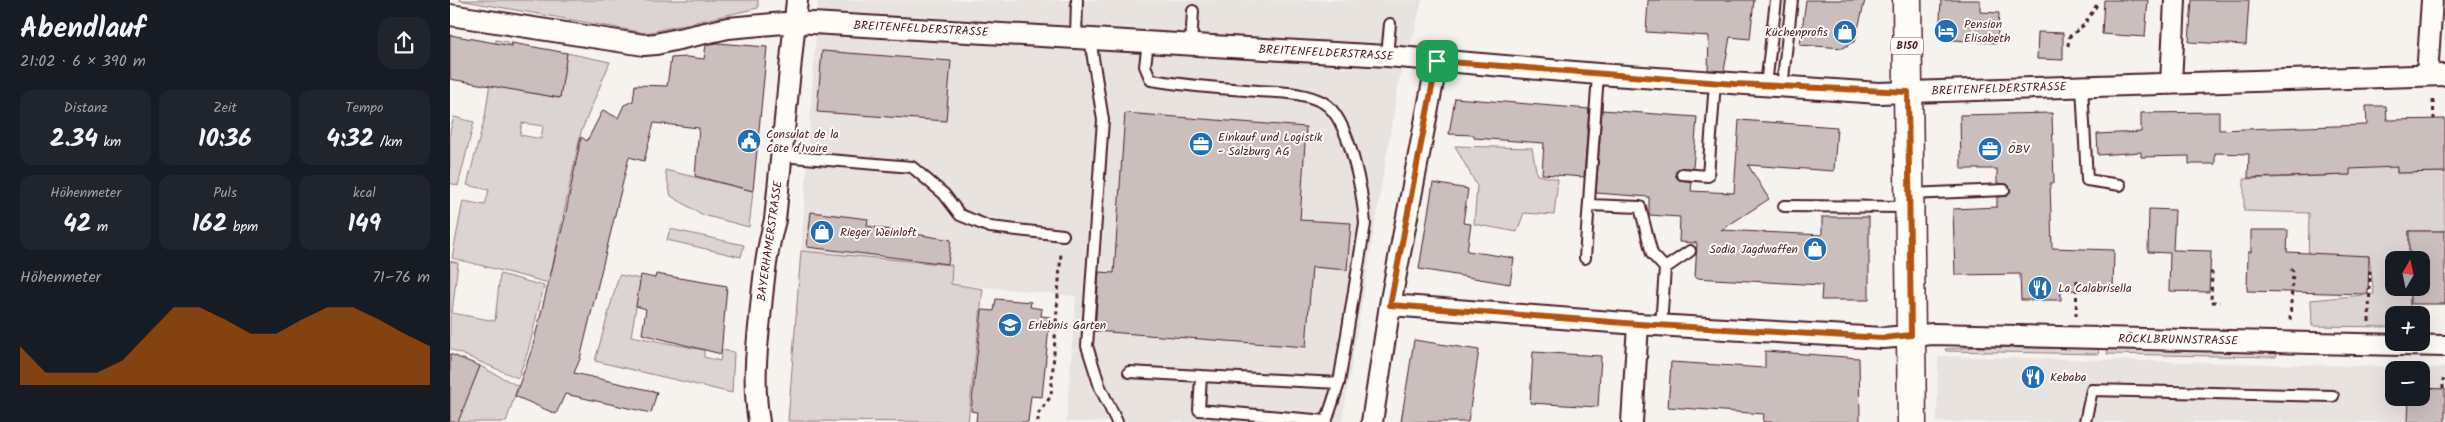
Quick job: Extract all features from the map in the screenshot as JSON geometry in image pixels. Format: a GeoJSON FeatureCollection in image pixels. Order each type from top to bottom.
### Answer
{"type":"FeatureCollection","features":[{"type":"Feature","properties":{"kind":"main road","name":"B150"},"geometry":{"type":"LineString","coordinates":[[1907,0],[1912,422]]}},
{"type":"Feature","properties":{"kind":"street","name":"BAYERHAMERSTRASSE"},"geometry":{"type":"LineString","coordinates":[[759,422],[755,368],[763,287],[770,239],[775,220],[797,0]]}},
{"type":"Feature","properties":{"kind":"street"},"geometry":{"type":"LineString","coordinates":[[2170,84],[2175,0]]}},
{"type":"Feature","properties":{"kind":"street"},"geometry":{"type":"LineString","coordinates":[[2432,0],[2436,76]]}},
{"type":"Feature","properties":{"kind":"street","name":"BREITENFELDERSTRASSE"},"geometry":{"type":"LineString","coordinates":[[450,15],[644,44],[656,44],[728,28],[795,22],[1387,56],[1598,74],[1774,86],[1908,92],[2436,76]]}},
{"type":"Feature","properties":{"kind":"street"},"geometry":{"type":"LineString","coordinates":[[1372,422],[1390,305],[1437,61]]}},
{"type":"Feature","properties":{"kind":"street","name":"RÖCKLBRUNNSTRASSE"},"geometry":{"type":"LineString","coordinates":[[1390,305],[1661,326],[1883,338],[1911,335],[2445,346]]}},
{"type":"Feature","properties":{"kind":"street"},"geometry":{"type":"LineString","coordinates":[[1632,422],[1638,324]]}},
{"type":"Feature","properties":{"kind":"lane"},"geometry":{"type":"LineString","coordinates":[[1076,0],[1083,39],[1103,120],[1088,346],[1100,387],[1113,418],[1117,422]]}},
{"type":"Feature","properties":{"kind":"lane"},"geometry":{"type":"LineString","coordinates":[[1774,86],[1776,0]]}},
{"type":"Feature","properties":{"kind":"lane"},"geometry":{"type":"LineString","coordinates":[[1774,86],[1792,0]]}},
{"type":"Feature","properties":{"kind":"lane"},"geometry":{"type":"LineString","coordinates":[[1191,45],[1193,11]]}},
{"type":"Feature","properties":{"kind":"lane"},"geometry":{"type":"LineString","coordinates":[[1387,56],[1390,24]]}},
{"type":"Feature","properties":{"kind":"lane"},"geometry":{"type":"LineString","coordinates":[[1148,42],[1144,66],[1151,80],[1187,86],[1301,94],[1326,104],[1347,133],[1364,202],[1365,224],[1339,382],[1326,421],[1199,410],[1201,376]]}},
{"type":"Feature","properties":{"kind":"lane"},"geometry":{"type":"LineString","coordinates":[[1585,258],[1598,74]]}},
{"type":"Feature","properties":{"kind":"lane"},"geometry":{"type":"LineString","coordinates":[[1682,174],[1708,176],[1715,82]]}},
{"type":"Feature","properties":{"kind":"lane"},"geometry":{"type":"LineString","coordinates":[[2082,86],[2087,180],[2120,185]]}},
{"type":"Feature","properties":{"kind":"lane"},"geometry":{"type":"LineString","coordinates":[[781,156],[912,167],[944,194],[960,215],[990,227],[1062,235]]}},
{"type":"Feature","properties":{"kind":"lane"},"geometry":{"type":"LineString","coordinates":[[1784,206],[1909,201],[2004,190]]}},
{"type":"Feature","properties":{"kind":"lane"},"geometry":{"type":"LineString","coordinates":[[1589,204],[1640,207],[1652,254],[1665,268],[1661,326]]}},
{"type":"Feature","properties":{"kind":"lane"},"geometry":{"type":"LineString","coordinates":[[1665,268],[1690,251]]}},
{"type":"Feature","properties":{"kind":"lane"},"geometry":{"type":"LineString","coordinates":[[1129,372],[1339,382]]}},
{"type":"Feature","properties":{"kind":"lane"},"geometry":{"type":"LineString","coordinates":[[2085,422],[2092,390],[2333,396]]}},
{"type":"Feature","properties":{"kind":"path"},"geometry":{"type":"LineString","coordinates":[[2068,46],[2069,37],[2084,25],[2098,3]]}},
{"type":"Feature","properties":{"kind":"path"},"geometry":{"type":"LineString","coordinates":[[2433,100],[2434,119]]}},
{"type":"Feature","properties":{"kind":"path"},"geometry":{"type":"LineString","coordinates":[[1038,422],[1038,414],[1051,396],[1062,235]]}},
{"type":"Feature","properties":{"kind":"path"},"geometry":{"type":"LineString","coordinates":[[2289,342],[2293,271],[2291,269]]}},
{"type":"Feature","properties":{"kind":"path"},"geometry":{"type":"LineString","coordinates":[[2210,272],[2212,273],[2211,302],[2220,302]]}},
{"type":"Feature","properties":{"kind":"path"},"geometry":{"type":"LineString","coordinates":[[2368,272],[2370,272],[2369,344]]}},
{"type":"Feature","properties":{"kind":"path"},"geometry":{"type":"LineString","coordinates":[[2076,338],[2077,280],[2080,280]]}},
{"type":"Feature","properties":{"kind":"path"},"geometry":{"type":"LineString","coordinates":[[2443,379],[2443,389]]}},
{"type":"Feature","properties":{"kind":"shaded area"},"geometry":{"type":"Polygon","coordinates":[[[459,0],[758,0],[758,8],[646,33],[459,0]]]}},
{"type":"Feature","properties":{"kind":"shaded area"},"geometry":{"type":"Polygon","coordinates":[[[818,0],[1422,0],[1399,81],[1342,422],[1066,422],[1076,296],[951,284],[952,265],[801,251],[818,0]]]}},
{"type":"Feature","properties":{"kind":"shaded area"},"geometry":{"type":"Polygon","coordinates":[[[496,40],[512,43],[505,88],[559,98],[567,53],[610,62],[581,132],[549,283],[452,258],[463,201],[485,205],[489,190],[467,185],[485,117],[496,40]],[[522,123],[520,135],[541,139],[543,126],[522,123]]]}},
{"type":"Feature","properties":{"kind":"shaded area"},"geometry":{"type":"Polygon","coordinates":[[[454,117],[474,122],[458,186],[450,183],[450,131],[454,117]]]}},
{"type":"Feature","properties":{"kind":"shaded area"},"geometry":{"type":"Polygon","coordinates":[[[2348,135],[2397,167],[2397,173],[2445,172],[2445,231],[2409,231],[2409,251],[2385,251],[2385,296],[2410,296],[2410,306],[2385,306],[2385,327],[2312,326],[2311,300],[2374,294],[2369,256],[2328,255],[2308,269],[2309,213],[2244,211],[2244,179],[2350,175],[2348,135]]]}},
{"type":"Feature","properties":{"kind":"shaded area"},"geometry":{"type":"Polygon","coordinates":[[[1455,146],[1532,148],[1537,175],[1558,179],[1554,215],[1524,213],[1517,232],[1474,224],[1477,186],[1455,146]]]}},
{"type":"Feature","properties":{"kind":"shaded area"},"geometry":{"type":"Polygon","coordinates":[[[665,170],[753,191],[749,227],[703,215],[671,196],[665,170]]]}},
{"type":"Feature","properties":{"kind":"shaded area"},"geometry":{"type":"Polygon","coordinates":[[[670,229],[744,245],[741,257],[667,240],[670,229]]]}},
{"type":"Feature","properties":{"kind":"shaded area"},"geometry":{"type":"Polygon","coordinates":[[[801,251],[952,265],[951,284],[983,289],[968,422],[788,421],[801,251]]]}},
{"type":"Feature","properties":{"kind":"shaded area"},"geometry":{"type":"Polygon","coordinates":[[[450,261],[458,263],[452,313],[495,321],[500,274],[544,286],[528,351],[518,378],[450,349],[450,261]]]}},
{"type":"Feature","properties":{"kind":"shaded area"},"geometry":{"type":"Polygon","coordinates":[[[619,275],[641,279],[631,336],[704,350],[704,357],[720,361],[722,350],[734,352],[732,393],[595,361],[619,275]]]}},
{"type":"Feature","properties":{"kind":"shaded area"},"geometry":{"type":"Polygon","coordinates":[[[1979,347],[2098,349],[2099,354],[1946,351],[1945,349],[1979,347]]]}},
{"type":"Feature","properties":{"kind":"shaded area"},"geometry":{"type":"Polygon","coordinates":[[[2108,349],[2277,352],[2276,357],[2107,354],[2108,349]]]}},
{"type":"Feature","properties":{"kind":"shaded area"},"geometry":{"type":"Polygon","coordinates":[[[1938,356],[2385,367],[2385,406],[2430,406],[2430,368],[2445,368],[2445,422],[1937,422],[1938,356]]]}},
{"type":"Feature","properties":{"kind":"shaded area"},"geometry":{"type":"Polygon","coordinates":[[[480,366],[518,386],[506,422],[450,422],[450,414],[459,418],[480,366]]]}},
{"type":"Feature","properties":{"kind":"building"},"geometry":{"type":"Polygon","coordinates":[[[1648,0],[1754,0],[1750,39],[1730,37],[1724,71],[1708,70],[1709,36],[1646,32],[1648,0]]]}},
{"type":"Feature","properties":{"kind":"building"},"geometry":{"type":"Polygon","coordinates":[[[1806,0],[1865,0],[1855,41],[1843,48],[1800,45],[1806,0]]]}},
{"type":"Feature","properties":{"kind":"building"},"geometry":{"type":"Polygon","coordinates":[[[1941,0],[1980,0],[1980,12],[1999,13],[1997,43],[1939,39],[1941,0]]]}},
{"type":"Feature","properties":{"kind":"building"},"geometry":{"type":"Polygon","coordinates":[[[2104,0],[2148,0],[2145,37],[2102,34],[2104,0]]]}},
{"type":"Feature","properties":{"kind":"building"},"geometry":{"type":"Polygon","coordinates":[[[2192,0],[2249,0],[2246,45],[2189,42],[2192,0]]]}},
{"type":"Feature","properties":{"kind":"building"},"geometry":{"type":"Polygon","coordinates":[[[2038,32],[2063,33],[2063,60],[2037,59],[2038,32]]]}},
{"type":"Feature","properties":{"kind":"building"},"geometry":{"type":"Polygon","coordinates":[[[450,35],[512,46],[512,43],[567,53],[560,98],[450,79],[450,35]]]}},
{"type":"Feature","properties":{"kind":"building"},"geometry":{"type":"Polygon","coordinates":[[[717,43],[767,47],[753,191],[695,176],[699,128],[654,123],[644,161],[629,157],[580,359],[574,373],[657,392],[651,413],[565,394],[556,414],[515,396],[532,349],[565,217],[581,137],[587,141],[603,110],[618,118],[624,105],[633,101],[635,85],[667,86],[671,58],[704,59],[706,45],[717,43]]]}},
{"type":"Feature","properties":{"kind":"building"},"geometry":{"type":"Polygon","coordinates":[[[822,51],[951,61],[946,121],[817,112],[822,51]]]}},
{"type":"Feature","properties":{"kind":"building"},"geometry":{"type":"Polygon","coordinates":[[[1455,98],[1589,109],[1584,177],[1542,174],[1544,143],[1474,138],[1474,135],[1449,134],[1455,98]]]}},
{"type":"Feature","properties":{"kind":"building"},"geometry":{"type":"Polygon","coordinates":[[[2366,106],[2386,106],[2387,120],[2445,119],[2445,172],[2397,173],[2397,167],[2350,169],[2350,175],[2248,178],[2249,154],[2215,153],[2215,164],[2189,164],[2189,156],[2141,157],[2141,152],[2098,155],[2097,134],[2141,132],[2141,113],[2219,112],[2219,130],[2367,125],[2366,106]]]}},
{"type":"Feature","properties":{"kind":"building"},"geometry":{"type":"Polygon","coordinates":[[[1602,110],[1697,117],[1693,168],[1680,168],[1675,174],[1679,180],[1692,182],[1691,191],[1734,193],[1739,120],[1837,127],[1834,171],[1748,165],[1769,199],[1721,230],[1822,235],[1822,217],[1869,217],[1869,300],[1821,300],[1822,285],[1695,278],[1697,243],[1679,242],[1680,217],[1649,215],[1649,197],[1596,193],[1602,110]]]}},
{"type":"Feature","properties":{"kind":"building"},"geometry":{"type":"Polygon","coordinates":[[[1125,113],[1306,127],[1300,220],[1351,223],[1347,270],[1312,267],[1306,347],[1095,331],[1099,272],[1114,273],[1125,113]]]}},
{"type":"Feature","properties":{"kind":"building"},"geometry":{"type":"Polygon","coordinates":[[[2052,113],[2054,183],[2050,183],[2052,248],[2114,250],[2113,291],[2061,290],[2061,300],[2021,300],[2020,274],[1955,275],[1953,209],[1997,207],[1997,197],[2007,196],[2011,190],[2007,184],[1997,183],[1997,169],[1961,169],[1960,115],[2052,113]]]}},
{"type":"Feature","properties":{"kind":"building"},"geometry":{"type":"Polygon","coordinates":[[[1433,183],[1468,189],[1463,223],[1471,224],[1467,251],[1514,258],[1510,284],[1419,269],[1433,183]]]}},
{"type":"Feature","properties":{"kind":"building"},"geometry":{"type":"Polygon","coordinates":[[[2149,209],[2175,210],[2173,250],[2211,251],[2209,292],[2169,291],[2170,253],[2148,252],[2149,209]]]}},
{"type":"Feature","properties":{"kind":"building"},"geometry":{"type":"Polygon","coordinates":[[[811,212],[868,219],[867,226],[951,240],[948,264],[807,247],[811,212]]]}},
{"type":"Feature","properties":{"kind":"building"},"geometry":{"type":"Polygon","coordinates":[[[2251,230],[2288,230],[2287,252],[2369,256],[2368,294],[2247,291],[2248,252],[2251,252],[2251,230]]]}},
{"type":"Feature","properties":{"kind":"building"},"geometry":{"type":"Polygon","coordinates":[[[2409,231],[2445,231],[2445,304],[2410,304],[2410,296],[2430,296],[2430,251],[2409,251],[2409,231]]]}},
{"type":"Feature","properties":{"kind":"building"},"geometry":{"type":"Polygon","coordinates":[[[656,274],[727,286],[721,354],[642,334],[646,309],[636,306],[641,275],[655,278],[656,274]]]}},
{"type":"Feature","properties":{"kind":"building"},"geometry":{"type":"Polygon","coordinates":[[[996,299],[1031,302],[1030,307],[1042,309],[1041,316],[1050,317],[1042,397],[1031,396],[1028,422],[976,422],[977,412],[971,411],[982,310],[994,311],[996,299]]]}},
{"type":"Feature","properties":{"kind":"building"},"geometry":{"type":"Polygon","coordinates":[[[1414,340],[1479,350],[1468,422],[1401,422],[1414,340]]]}},
{"type":"Feature","properties":{"kind":"building"},"geometry":{"type":"Polygon","coordinates":[[[1765,351],[1859,358],[1860,422],[1763,422],[1764,414],[1668,407],[1671,362],[1765,368],[1765,351]]]}},
{"type":"Feature","properties":{"kind":"building"},"geometry":{"type":"Polygon","coordinates":[[[1533,352],[1601,356],[1598,407],[1530,403],[1533,352]]]}},
{"type":"Feature","properties":{"kind":"building"},"geometry":{"type":"Polygon","coordinates":[[[450,354],[480,366],[458,422],[450,422],[450,354]]]}},
{"type":"Feature","properties":{"kind":"building"},"geometry":{"type":"Polygon","coordinates":[[[2430,388],[2445,389],[2445,422],[2408,422],[2409,406],[2430,406],[2430,388]]]}},
{"type":"Feature","properties":{"kind":"place","name":"Pension Elisabeth"},"geometry":{"type":"Point","coordinates":[1946,31]}},
{"type":"Feature","properties":{"kind":"place","name":"Küchenprofis"},"geometry":{"type":"Point","coordinates":[1845,32]}},
{"type":"Feature","properties":{"kind":"place","name":"Consulat de la Côte d'Ivoire"},"geometry":{"type":"Point","coordinates":[749,141]}},
{"type":"Feature","properties":{"kind":"place","name":"Einkauf und Logistik - Salzburg AG"},"geometry":{"type":"Point","coordinates":[1201,144]}},
{"type":"Feature","properties":{"kind":"place","name":"ÖBV"},"geometry":{"type":"Point","coordinates":[1990,149]}},
{"type":"Feature","properties":{"kind":"place","name":"Rieger Weinloft"},"geometry":{"type":"Point","coordinates":[822,232]}},
{"type":"Feature","properties":{"kind":"place","name":"Sodia Jagdwaffen"},"geometry":{"type":"Point","coordinates":[1815,249]}},
{"type":"Feature","properties":{"kind":"place","name":"La Calabrisella"},"geometry":{"type":"Point","coordinates":[2040,288]}},
{"type":"Feature","properties":{"kind":"place","name":"Erlebnis Garten"},"geometry":{"type":"Point","coordinates":[1010,325]}},
{"type":"Feature","properties":{"kind":"place","name":"Kebaba"},"geometry":{"type":"Point","coordinates":[2033,377]}},
{"type":"Feature","properties":{"kind":"route"},"geometry":{"type":"LineString","coordinates":[[1437,61],[1735,84],[1908,92],[1911,335],[1883,338],[1661,326],[1390,305],[1437,61]]}}]}
